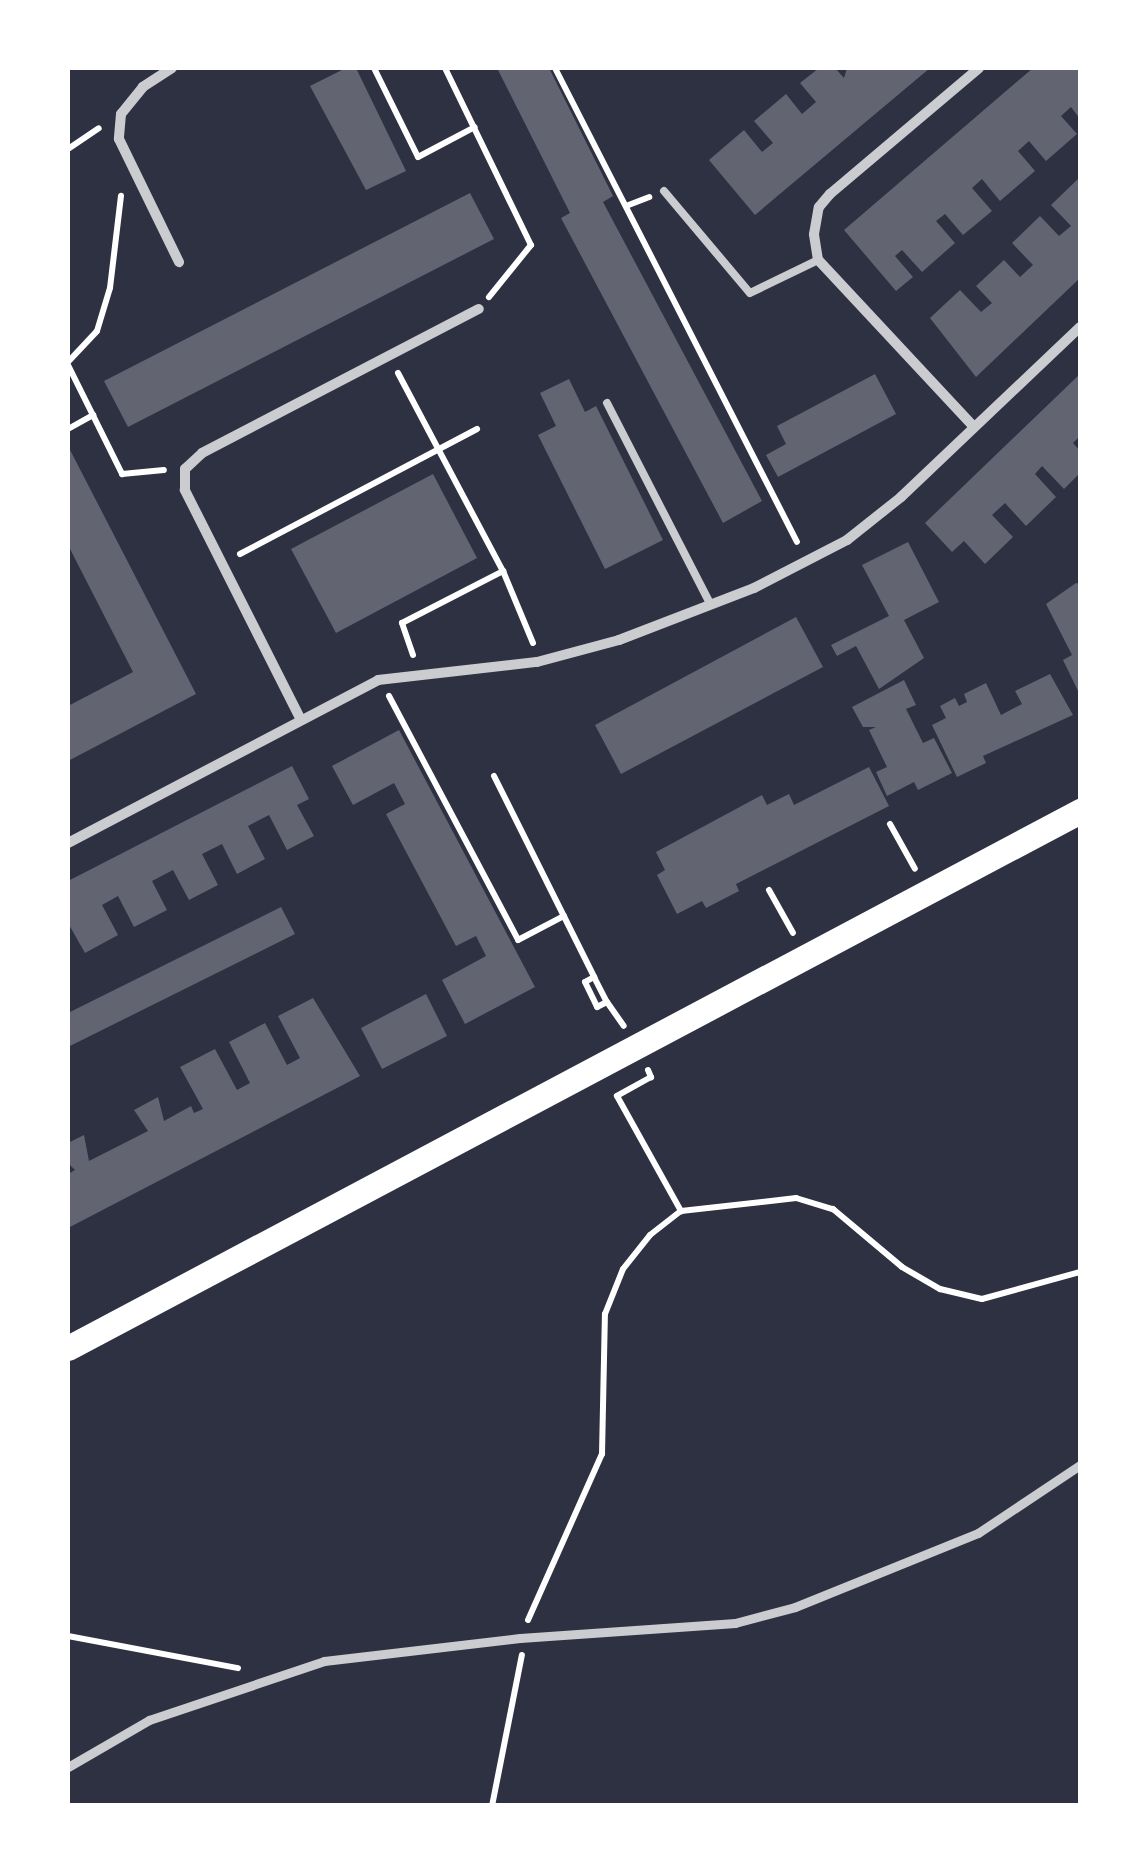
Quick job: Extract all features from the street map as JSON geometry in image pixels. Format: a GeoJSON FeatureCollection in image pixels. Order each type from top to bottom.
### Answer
{"type":"FeatureCollection","features":[{"type":"Feature","properties":{"kind":"main road"},"geometry":{"type":"LineString","coordinates":[[68,1348],[1080,812]]}},
{"type":"Feature","properties":{"kind":"street"},"geometry":{"type":"LineString","coordinates":[[172,68],[142,88],[121,114],[126,160],[179,262]]}},
{"type":"Feature","properties":{"kind":"street"},"geometry":{"type":"LineString","coordinates":[[974,426],[818,260],[819,208],[979,68]]}},
{"type":"Feature","properties":{"kind":"street"},"geometry":{"type":"LineString","coordinates":[[300,720],[184,490],[185,469],[202,452],[479,309]]}},
{"type":"Feature","properties":{"kind":"street"},"geometry":{"type":"LineString","coordinates":[[68,843],[300,720],[385,680],[537,662],[658,625],[806,561],[847,540],[901,497],[1080,327]]}},
{"type":"Feature","properties":{"kind":"street"},"geometry":{"type":"LineString","coordinates":[[68,1767],[149,1720],[238,1685],[324,1661],[520,1638],[735,1623],[795,1607],[978,1532],[1080,1464]]}},
{"type":"Feature","properties":{"kind":"lane"},"geometry":{"type":"LineString","coordinates":[[664,192],[750,293],[818,260]]}},
{"type":"Feature","properties":{"kind":"lane"},"geometry":{"type":"LineString","coordinates":[[608,403],[711,605]]}},
{"type":"Feature","properties":{"kind":"path"},"geometry":{"type":"LineString","coordinates":[[374,68],[418,157],[475,127]]}},
{"type":"Feature","properties":{"kind":"path"},"geometry":{"type":"LineString","coordinates":[[445,68],[531,245],[479,309]]}},
{"type":"Feature","properties":{"kind":"path"},"geometry":{"type":"LineString","coordinates":[[556,68],[806,561]]}},
{"type":"Feature","properties":{"kind":"path"},"geometry":{"type":"LineString","coordinates":[[68,149],[121,114]]}},
{"type":"Feature","properties":{"kind":"path"},"geometry":{"type":"LineString","coordinates":[[126,160],[110,288],[97,331],[68,364],[122,474],[185,469]]}},
{"type":"Feature","properties":{"kind":"path"},"geometry":{"type":"LineString","coordinates":[[389,356],[528,619],[537,662]]}},
{"type":"Feature","properties":{"kind":"path"},"geometry":{"type":"LineString","coordinates":[[68,429],[93,415]]}},
{"type":"Feature","properties":{"kind":"path"},"geometry":{"type":"LineString","coordinates":[[222,564],[477,429]]}},
{"type":"Feature","properties":{"kind":"path"},"geometry":{"type":"LineString","coordinates":[[416,676],[402,622],[503,570]]}},
{"type":"Feature","properties":{"kind":"path"},"geometry":{"type":"LineString","coordinates":[[385,680],[410,742],[518,940],[564,916]]}},
{"type":"Feature","properties":{"kind":"path"},"geometry":{"type":"LineString","coordinates":[[494,776],[607,1002],[621,1020]]}},
{"type":"Feature","properties":{"kind":"path"},"geometry":{"type":"LineString","coordinates":[[890,824],[928,892]]}},
{"type":"Feature","properties":{"kind":"path"},"geometry":{"type":"LineString","coordinates":[[770,890],[805,956]]}},
{"type":"Feature","properties":{"kind":"path"},"geometry":{"type":"LineString","coordinates":[[646,1068],[652,1077],[617,1096],[680,1211]]}},
{"type":"Feature","properties":{"kind":"path"},"geometry":{"type":"LineString","coordinates":[[492,1806],[523,1674],[520,1638],[602,1454],[606,1314],[624,1268],[650,1235],[680,1211],[796,1198],[834,1209],[902,1267],[940,1289],[982,1299],[1080,1272]]}},
{"type":"Feature","properties":{"kind":"path"},"geometry":{"type":"LineString","coordinates":[[68,1636],[239,1668]]}},
{"type":"Feature","properties":{"kind":"building"},"geometry":{"type":"Polygon","coordinates":[[[346,68],[356,68],[406,171],[366,190],[310,86],[346,68]]]}},
{"type":"Feature","properties":{"kind":"building"},"geometry":{"type":"Polygon","coordinates":[[[497,68],[549,68],[613,196],[603,202],[762,501],[723,523],[561,218],[570,213],[497,68]]]}},
{"type":"Feature","properties":{"kind":"building"},"geometry":{"type":"Polygon","coordinates":[[[819,68],[835,68],[844,78],[847,68],[930,68],[755,215],[709,160],[744,130],[762,152],[773,143],[754,121],[786,94],[802,114],[816,102],[800,83],[819,68]]]}},
{"type":"Feature","properties":{"kind":"building"},"geometry":{"type":"Polygon","coordinates":[[[1033,68],[1080,68],[1080,119],[1071,107],[1061,116],[1077,134],[1046,161],[1029,141],[1018,151],[1035,171],[1000,201],[982,179],[972,188],[992,211],[963,235],[945,214],[936,221],[955,243],[922,272],[902,250],[895,256],[913,277],[896,291],[844,230],[1033,68]]]}},
{"type":"Feature","properties":{"kind":"building"},"geometry":{"type":"Polygon","coordinates":[[[1080,177],[1080,278],[976,377],[930,318],[960,290],[981,312],[992,303],[976,286],[1004,260],[1020,277],[1033,265],[1012,243],[1040,216],[1059,236],[1071,226],[1051,205],[1080,177]]]}},
{"type":"Feature","properties":{"kind":"building"},"geometry":{"type":"Polygon","coordinates":[[[470,193],[494,239],[128,427],[104,381],[470,193]]]}},
{"type":"Feature","properties":{"kind":"building"},"geometry":{"type":"Polygon","coordinates":[[[875,374],[896,414],[778,477],[766,455],[786,444],[777,426],[875,374]]]}},
{"type":"Feature","properties":{"kind":"building"},"geometry":{"type":"Polygon","coordinates":[[[1080,374],[1080,436],[1073,443],[1080,451],[1080,473],[1064,489],[1042,466],[1035,474],[1056,497],[1026,526],[1005,503],[992,515],[1013,537],[985,564],[964,541],[952,552],[925,523],[1080,374]]]}},
{"type":"Feature","properties":{"kind":"building"},"geometry":{"type":"Polygon","coordinates":[[[569,379],[585,412],[596,406],[663,540],[605,569],[538,435],[556,426],[540,393],[569,379]]]}},
{"type":"Feature","properties":{"kind":"building"},"geometry":{"type":"Polygon","coordinates":[[[68,446],[196,694],[68,761],[68,706],[133,672],[68,545],[68,446]]]}},
{"type":"Feature","properties":{"kind":"building"},"geometry":{"type":"Polygon","coordinates":[[[433,474],[477,558],[336,633],[291,549],[433,474]]]}},
{"type":"Feature","properties":{"kind":"building"},"geometry":{"type":"Polygon","coordinates":[[[908,542],[939,602],[904,620],[924,658],[879,689],[856,646],[837,656],[831,645],[889,616],[862,565],[908,542]]]}},
{"type":"Feature","properties":{"kind":"building"},"geometry":{"type":"Polygon","coordinates":[[[1080,584],[1080,695],[1063,660],[1072,655],[1046,604],[1080,584]]]}},
{"type":"Feature","properties":{"kind":"building"},"geometry":{"type":"Polygon","coordinates":[[[796,617],[823,667],[621,774],[595,725],[796,617]]]}},
{"type":"Feature","properties":{"kind":"building"},"geometry":{"type":"Polygon","coordinates":[[[1050,674],[1073,715],[983,756],[986,763],[957,777],[932,725],[946,718],[940,706],[955,698],[959,706],[967,702],[964,694],[986,683],[1001,715],[1022,704],[1015,691],[1050,674]]]}},
{"type":"Feature","properties":{"kind":"building"},"geometry":{"type":"Polygon","coordinates":[[[904,680],[916,705],[906,709],[923,743],[934,738],[952,773],[918,790],[914,782],[887,796],[876,772],[887,767],[869,730],[876,727],[863,727],[852,707],[904,680]]]}},
{"type":"Feature","properties":{"kind":"building"},"geometry":{"type":"Polygon","coordinates":[[[399,730],[535,987],[465,1024],[442,980],[486,956],[476,936],[456,946],[386,814],[405,804],[394,783],[353,805],[332,766],[399,730]]]}},
{"type":"Feature","properties":{"kind":"building"},"geometry":{"type":"Polygon","coordinates":[[[292,766],[309,799],[297,805],[314,836],[287,850],[269,815],[248,826],[265,859],[237,874],[222,844],[202,854],[218,885],[189,900],[173,870],[152,881],[167,910],[134,927],[118,896],[102,905],[118,935],[85,953],[68,923],[68,881],[292,766]]]}},
{"type":"Feature","properties":{"kind":"building"},"geometry":{"type":"Polygon","coordinates":[[[869,767],[889,806],[736,884],[739,891],[706,908],[702,901],[677,914],[657,875],[665,870],[656,852],[762,795],[767,805],[789,794],[794,805],[869,767]]]}},
{"type":"Feature","properties":{"kind":"building"},"geometry":{"type":"Polygon","coordinates":[[[281,907],[295,934],[68,1047],[68,1013],[281,907]]]}},
{"type":"Feature","properties":{"kind":"building"},"geometry":{"type":"Polygon","coordinates":[[[426,994],[447,1036],[382,1069],[361,1028],[426,994]]]}},
{"type":"Feature","properties":{"kind":"building"},"geometry":{"type":"Polygon","coordinates":[[[313,998],[360,1076],[68,1228],[68,1174],[75,1170],[68,1163],[68,1143],[84,1135],[89,1161],[148,1131],[134,1110],[158,1097],[164,1121],[191,1106],[194,1113],[203,1109],[180,1067],[215,1049],[237,1090],[250,1083],[229,1042],[265,1023],[287,1065],[300,1058],[278,1016],[313,998]]]}}]}
